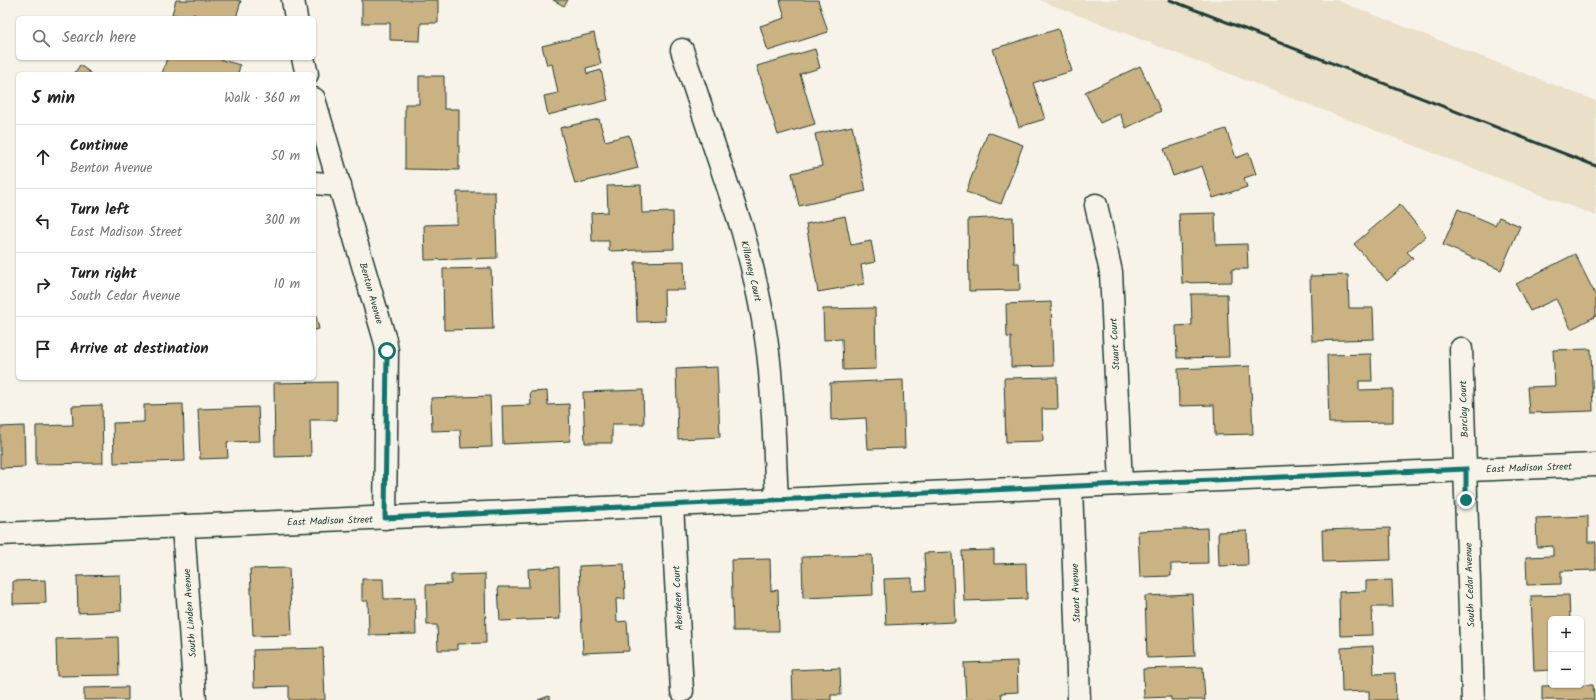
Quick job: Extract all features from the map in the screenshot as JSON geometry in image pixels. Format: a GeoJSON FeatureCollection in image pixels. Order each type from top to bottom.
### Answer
{"type":"FeatureCollection","features":[{"type":"Feature","properties":{"kind":"street"},"geometry":{"type":"LineString","coordinates":[[293,0],[296,16]]}},
{"type":"Feature","properties":{"kind":"street","name":"Killarney Court"},"geometry":{"type":"LineString","coordinates":[[682,50],[750,257],[764,327],[771,384],[777,501]]}},
{"type":"Feature","properties":{"kind":"street"},"geometry":{"type":"LineString","coordinates":[[303,60],[306,72]]}},
{"type":"Feature","properties":{"kind":"street","name":"Benton Avenue"},"geometry":{"type":"LineString","coordinates":[[316,106],[387,351],[385,518]]}},
{"type":"Feature","properties":{"kind":"street"},"geometry":{"type":"LineString","coordinates":[[316,183],[340,185]]}},
{"type":"Feature","properties":{"kind":"street","name":"Stuart Court"},"geometry":{"type":"LineString","coordinates":[[1096,205],[1111,272],[1121,484]]}},
{"type":"Feature","properties":{"kind":"street","name":"Barclay Court"},"geometry":{"type":"LineString","coordinates":[[1461,349],[1466,469]]}},
{"type":"Feature","properties":{"kind":"street","name":"East Madison Street"},"geometry":{"type":"LineString","coordinates":[[0,534],[777,501],[1466,469],[1596,465]]}},
{"type":"Feature","properties":{"kind":"street","name":"South Cedar Avenue"},"geometry":{"type":"LineString","coordinates":[[1466,469],[1473,700]]}},
{"type":"Feature","properties":{"kind":"street","name":"Stuart Avenue"},"geometry":{"type":"LineString","coordinates":[[1071,487],[1079,700]]}},
{"type":"Feature","properties":{"kind":"street","name":"Aberdeen Court"},"geometry":{"type":"LineString","coordinates":[[672,505],[682,691]]}},
{"type":"Feature","properties":{"kind":"street","name":"South Linden Avenue"},"geometry":{"type":"LineString","coordinates":[[183,526],[195,700]]}},
{"type":"Feature","properties":{"kind":"shaded area"},"geometry":{"type":"Polygon","coordinates":[[[1039,0],[1336,0],[1596,101],[1596,216],[1039,0]]]}},
{"type":"Feature","properties":{"kind":"building"},"geometry":{"type":"Polygon","coordinates":[[[176,0],[241,1],[237,16],[200,16],[193,14],[192,16],[178,16],[172,14],[176,0]]]}},
{"type":"Feature","properties":{"kind":"building"},"geometry":{"type":"Polygon","coordinates":[[[362,0],[438,0],[438,23],[421,23],[420,41],[390,40],[390,23],[362,23],[362,0]]]}},
{"type":"Feature","properties":{"kind":"building"},"geometry":{"type":"Polygon","coordinates":[[[553,0],[568,0],[564,6],[553,0]]]}},
{"type":"Feature","properties":{"kind":"building"},"geometry":{"type":"Polygon","coordinates":[[[780,0],[818,0],[828,32],[768,51],[760,26],[785,18],[780,0]]]}},
{"type":"Feature","properties":{"kind":"building"},"geometry":{"type":"Polygon","coordinates":[[[1058,29],[1072,71],[1033,83],[1045,119],[1019,127],[993,49],[1058,29]]]}},
{"type":"Feature","properties":{"kind":"building"},"geometry":{"type":"Polygon","coordinates":[[[594,33],[601,64],[586,68],[587,74],[601,70],[608,100],[548,115],[544,96],[558,93],[552,64],[547,65],[542,46],[594,33]]]}},
{"type":"Feature","properties":{"kind":"building"},"geometry":{"type":"Polygon","coordinates":[[[815,49],[820,68],[800,74],[815,124],[778,135],[757,66],[815,49]]]}},
{"type":"Feature","properties":{"kind":"building"},"geometry":{"type":"Polygon","coordinates":[[[166,60],[222,60],[240,65],[238,72],[163,72],[166,60]]]}},
{"type":"Feature","properties":{"kind":"building"},"geometry":{"type":"Polygon","coordinates":[[[80,65],[89,72],[75,72],[80,65]]]}},
{"type":"Feature","properties":{"kind":"building"},"geometry":{"type":"Polygon","coordinates":[[[1140,66],[1161,111],[1126,128],[1120,114],[1100,123],[1085,92],[1140,66]]]}},
{"type":"Feature","properties":{"kind":"building"},"geometry":{"type":"Polygon","coordinates":[[[419,76],[444,76],[444,109],[459,109],[459,170],[405,169],[405,104],[419,104],[419,76]]]}},
{"type":"Feature","properties":{"kind":"building"},"geometry":{"type":"Polygon","coordinates":[[[599,119],[605,141],[629,135],[638,168],[575,184],[560,128],[599,119]]]}},
{"type":"Feature","properties":{"kind":"building"},"geometry":{"type":"Polygon","coordinates":[[[852,126],[866,191],[799,206],[792,173],[822,166],[815,134],[852,126]]]}},
{"type":"Feature","properties":{"kind":"building"},"geometry":{"type":"Polygon","coordinates":[[[1226,129],[1236,158],[1249,153],[1256,174],[1244,178],[1247,187],[1213,198],[1202,166],[1173,176],[1164,149],[1226,129]]]}},
{"type":"Feature","properties":{"kind":"building"},"geometry":{"type":"Polygon","coordinates":[[[988,132],[1023,145],[1001,204],[966,192],[988,132]]]}},
{"type":"Feature","properties":{"kind":"building"},"geometry":{"type":"Polygon","coordinates":[[[641,185],[642,213],[673,212],[674,249],[609,251],[609,241],[592,241],[591,213],[608,212],[607,186],[641,185]]]}},
{"type":"Feature","properties":{"kind":"building"},"geometry":{"type":"Polygon","coordinates":[[[457,192],[495,192],[497,258],[425,260],[424,225],[457,224],[457,192]]]}},
{"type":"Feature","properties":{"kind":"building"},"geometry":{"type":"Polygon","coordinates":[[[1400,205],[1426,236],[1407,252],[1413,258],[1387,281],[1354,244],[1400,205]]]}},
{"type":"Feature","properties":{"kind":"building"},"geometry":{"type":"Polygon","coordinates":[[[1458,209],[1495,225],[1499,217],[1520,226],[1501,270],[1443,245],[1458,209]]]}},
{"type":"Feature","properties":{"kind":"building"},"geometry":{"type":"Polygon","coordinates":[[[1215,213],[1216,245],[1247,244],[1248,269],[1232,269],[1232,282],[1182,283],[1179,214],[1215,213]]]}},
{"type":"Feature","properties":{"kind":"building"},"geometry":{"type":"Polygon","coordinates":[[[845,216],[851,245],[871,241],[875,262],[861,265],[864,284],[818,292],[806,224],[845,216]]]}},
{"type":"Feature","properties":{"kind":"building"},"geometry":{"type":"Polygon","coordinates":[[[1013,217],[1014,263],[1019,263],[1020,290],[969,291],[968,219],[1013,217]]]}},
{"type":"Feature","properties":{"kind":"building"},"geometry":{"type":"Polygon","coordinates":[[[1575,254],[1596,296],[1596,316],[1571,329],[1556,299],[1530,311],[1516,284],[1575,254]]]}},
{"type":"Feature","properties":{"kind":"building"},"geometry":{"type":"Polygon","coordinates":[[[684,261],[685,290],[664,290],[665,321],[637,322],[635,262],[684,261]]]}},
{"type":"Feature","properties":{"kind":"building"},"geometry":{"type":"Polygon","coordinates":[[[491,268],[493,329],[444,330],[443,269],[491,268]]]}},
{"type":"Feature","properties":{"kind":"building"},"geometry":{"type":"Polygon","coordinates":[[[1348,275],[1349,308],[1373,308],[1374,339],[1312,341],[1310,276],[1348,275]]]}},
{"type":"Feature","properties":{"kind":"building"},"geometry":{"type":"Polygon","coordinates":[[[1191,294],[1227,294],[1229,357],[1177,358],[1176,326],[1192,325],[1191,294]]]}},
{"type":"Feature","properties":{"kind":"building"},"geometry":{"type":"Polygon","coordinates":[[[1051,302],[1053,366],[1011,367],[1011,337],[1007,337],[1006,304],[1051,302]]]}},
{"type":"Feature","properties":{"kind":"building"},"geometry":{"type":"Polygon","coordinates":[[[875,308],[876,369],[843,370],[842,339],[824,340],[823,309],[875,308]]]}},
{"type":"Feature","properties":{"kind":"building"},"geometry":{"type":"Polygon","coordinates":[[[316,316],[319,329],[316,330],[316,316]]]}},
{"type":"Feature","properties":{"kind":"building"},"geometry":{"type":"Polygon","coordinates":[[[1591,349],[1593,411],[1529,413],[1527,387],[1555,386],[1553,350],[1591,349]]]}},
{"type":"Feature","properties":{"kind":"building"},"geometry":{"type":"Polygon","coordinates":[[[1371,354],[1372,381],[1359,381],[1359,390],[1393,389],[1393,422],[1329,423],[1327,355],[1371,354]]]}},
{"type":"Feature","properties":{"kind":"building"},"geometry":{"type":"Polygon","coordinates":[[[1250,366],[1253,434],[1215,435],[1214,405],[1179,406],[1178,369],[1250,366]]]}},
{"type":"Feature","properties":{"kind":"building"},"geometry":{"type":"Polygon","coordinates":[[[717,367],[720,437],[678,439],[676,369],[717,367]]]}},
{"type":"Feature","properties":{"kind":"building"},"geometry":{"type":"Polygon","coordinates":[[[1057,377],[1058,409],[1042,409],[1043,441],[1006,442],[1004,378],[1057,377]]]}},
{"type":"Feature","properties":{"kind":"building"},"geometry":{"type":"Polygon","coordinates":[[[903,380],[905,448],[868,449],[866,418],[831,420],[830,383],[903,380]]]}},
{"type":"Feature","properties":{"kind":"building"},"geometry":{"type":"Polygon","coordinates":[[[337,382],[337,420],[310,420],[311,456],[275,457],[274,383],[337,382]]]}},
{"type":"Feature","properties":{"kind":"building"},"geometry":{"type":"Polygon","coordinates":[[[643,390],[644,424],[612,424],[612,443],[585,443],[583,392],[643,390]]]}},
{"type":"Feature","properties":{"kind":"building"},"geometry":{"type":"Polygon","coordinates":[[[547,391],[548,405],[569,404],[570,441],[503,444],[502,406],[531,405],[530,392],[547,391]]]}},
{"type":"Feature","properties":{"kind":"building"},"geometry":{"type":"Polygon","coordinates":[[[490,396],[492,447],[461,448],[460,430],[432,431],[431,398],[490,396]]]}},
{"type":"Feature","properties":{"kind":"building"},"geometry":{"type":"Polygon","coordinates":[[[183,404],[185,461],[114,463],[113,423],[144,422],[144,405],[183,404]]]}},
{"type":"Feature","properties":{"kind":"building"},"geometry":{"type":"Polygon","coordinates":[[[102,405],[103,463],[36,464],[36,426],[73,425],[72,406],[102,405]]]}},
{"type":"Feature","properties":{"kind":"building"},"geometry":{"type":"Polygon","coordinates":[[[258,407],[260,441],[227,442],[228,458],[200,459],[198,409],[258,407]]]}},
{"type":"Feature","properties":{"kind":"building"},"geometry":{"type":"Polygon","coordinates":[[[24,426],[25,467],[0,468],[0,427],[24,426]]]}},
{"type":"Feature","properties":{"kind":"building"},"geometry":{"type":"Polygon","coordinates":[[[1588,516],[1588,542],[1596,542],[1596,570],[1561,571],[1561,584],[1527,585],[1526,557],[1553,556],[1553,546],[1537,547],[1536,518],[1588,516]]]}},
{"type":"Feature","properties":{"kind":"building"},"geometry":{"type":"Polygon","coordinates":[[[1207,528],[1208,563],[1171,564],[1171,576],[1140,577],[1138,531],[1207,528]]]}},
{"type":"Feature","properties":{"kind":"building"},"geometry":{"type":"Polygon","coordinates":[[[1390,528],[1391,560],[1323,562],[1322,530],[1390,528]]]}},
{"type":"Feature","properties":{"kind":"building"},"geometry":{"type":"Polygon","coordinates":[[[1247,531],[1248,565],[1219,566],[1218,532],[1247,531]]]}},
{"type":"Feature","properties":{"kind":"building"},"geometry":{"type":"Polygon","coordinates":[[[994,550],[994,564],[1026,563],[1027,599],[964,601],[962,551],[994,550]]]}},
{"type":"Feature","properties":{"kind":"building"},"geometry":{"type":"Polygon","coordinates":[[[952,552],[955,622],[886,625],[884,579],[912,578],[912,591],[926,590],[924,553],[952,552]]]}},
{"type":"Feature","properties":{"kind":"building"},"geometry":{"type":"Polygon","coordinates":[[[872,555],[873,595],[803,598],[802,557],[872,555]]]}},
{"type":"Feature","properties":{"kind":"building"},"geometry":{"type":"Polygon","coordinates":[[[770,559],[771,591],[778,590],[779,631],[733,631],[731,560],[770,559]]]}},
{"type":"Feature","properties":{"kind":"building"},"geometry":{"type":"Polygon","coordinates":[[[624,564],[625,599],[616,599],[617,622],[627,621],[629,651],[583,653],[579,566],[624,564]]]}},
{"type":"Feature","properties":{"kind":"building"},"geometry":{"type":"Polygon","coordinates":[[[559,567],[560,619],[500,621],[498,587],[529,587],[528,569],[559,567]]]}},
{"type":"Feature","properties":{"kind":"building"},"geometry":{"type":"Polygon","coordinates":[[[289,568],[292,635],[253,636],[250,569],[289,568]]]}},
{"type":"Feature","properties":{"kind":"building"},"geometry":{"type":"Polygon","coordinates":[[[485,574],[486,643],[457,644],[457,650],[438,650],[437,625],[427,625],[426,585],[451,584],[451,575],[485,574]]]}},
{"type":"Feature","properties":{"kind":"building"},"geometry":{"type":"Polygon","coordinates":[[[120,575],[121,611],[78,613],[77,576],[120,575]]]}},
{"type":"Feature","properties":{"kind":"building"},"geometry":{"type":"Polygon","coordinates":[[[362,579],[383,579],[384,599],[415,598],[416,634],[369,635],[368,601],[362,601],[362,579]]]}},
{"type":"Feature","properties":{"kind":"building"},"geometry":{"type":"Polygon","coordinates":[[[45,580],[46,603],[13,604],[13,581],[45,580]]]}},
{"type":"Feature","properties":{"kind":"building"},"geometry":{"type":"Polygon","coordinates":[[[1392,580],[1393,607],[1372,607],[1373,635],[1340,636],[1339,592],[1366,591],[1366,581],[1392,580]]]}},
{"type":"Feature","properties":{"kind":"building"},"geometry":{"type":"Polygon","coordinates":[[[1192,594],[1195,656],[1147,658],[1145,596],[1192,594]]]}},
{"type":"Feature","properties":{"kind":"building"},"geometry":{"type":"Polygon","coordinates":[[[1569,595],[1570,616],[1548,616],[1548,670],[1534,671],[1531,596],[1569,595]]]}},
{"type":"Feature","properties":{"kind":"building"},"geometry":{"type":"Polygon","coordinates":[[[118,637],[119,675],[57,676],[56,639],[118,637]]]}},
{"type":"Feature","properties":{"kind":"building"},"geometry":{"type":"Polygon","coordinates":[[[1373,646],[1374,674],[1395,673],[1396,700],[1369,700],[1369,691],[1342,692],[1341,648],[1373,646]]]}},
{"type":"Feature","properties":{"kind":"building"},"geometry":{"type":"Polygon","coordinates":[[[323,648],[325,700],[289,700],[289,686],[254,687],[253,650],[323,648]]]}},
{"type":"Feature","properties":{"kind":"building"},"geometry":{"type":"Polygon","coordinates":[[[1017,661],[1018,692],[1001,693],[1002,700],[966,700],[964,663],[1017,661]]]}},
{"type":"Feature","properties":{"kind":"building"},"geometry":{"type":"Polygon","coordinates":[[[1203,667],[1205,700],[1171,700],[1171,697],[1144,698],[1143,669],[1203,667]]]}},
{"type":"Feature","properties":{"kind":"building"},"geometry":{"type":"Polygon","coordinates":[[[840,668],[841,695],[831,695],[831,700],[793,700],[792,670],[840,668]]]}},
{"type":"Feature","properties":{"kind":"building"},"geometry":{"type":"Polygon","coordinates":[[[1584,685],[1593,685],[1594,700],[1542,700],[1542,686],[1548,686],[1548,688],[1584,688],[1584,685]]]}},
{"type":"Feature","properties":{"kind":"building"},"geometry":{"type":"Polygon","coordinates":[[[128,687],[128,700],[84,700],[84,688],[128,687]]]}},
{"type":"Feature","properties":{"kind":"building"},"geometry":{"type":"Polygon","coordinates":[[[549,696],[551,700],[538,700],[549,696]]]}},
{"type":"Feature","properties":{"kind":"railway"},"geometry":{"type":"LineString","coordinates":[[1170,0],[1596,166]]}},
{"type":"Feature","properties":{"kind":"route"},"geometry":{"type":"LineString","coordinates":[[387,351],[385,518],[1466,469],[1466,500]]}}]}
